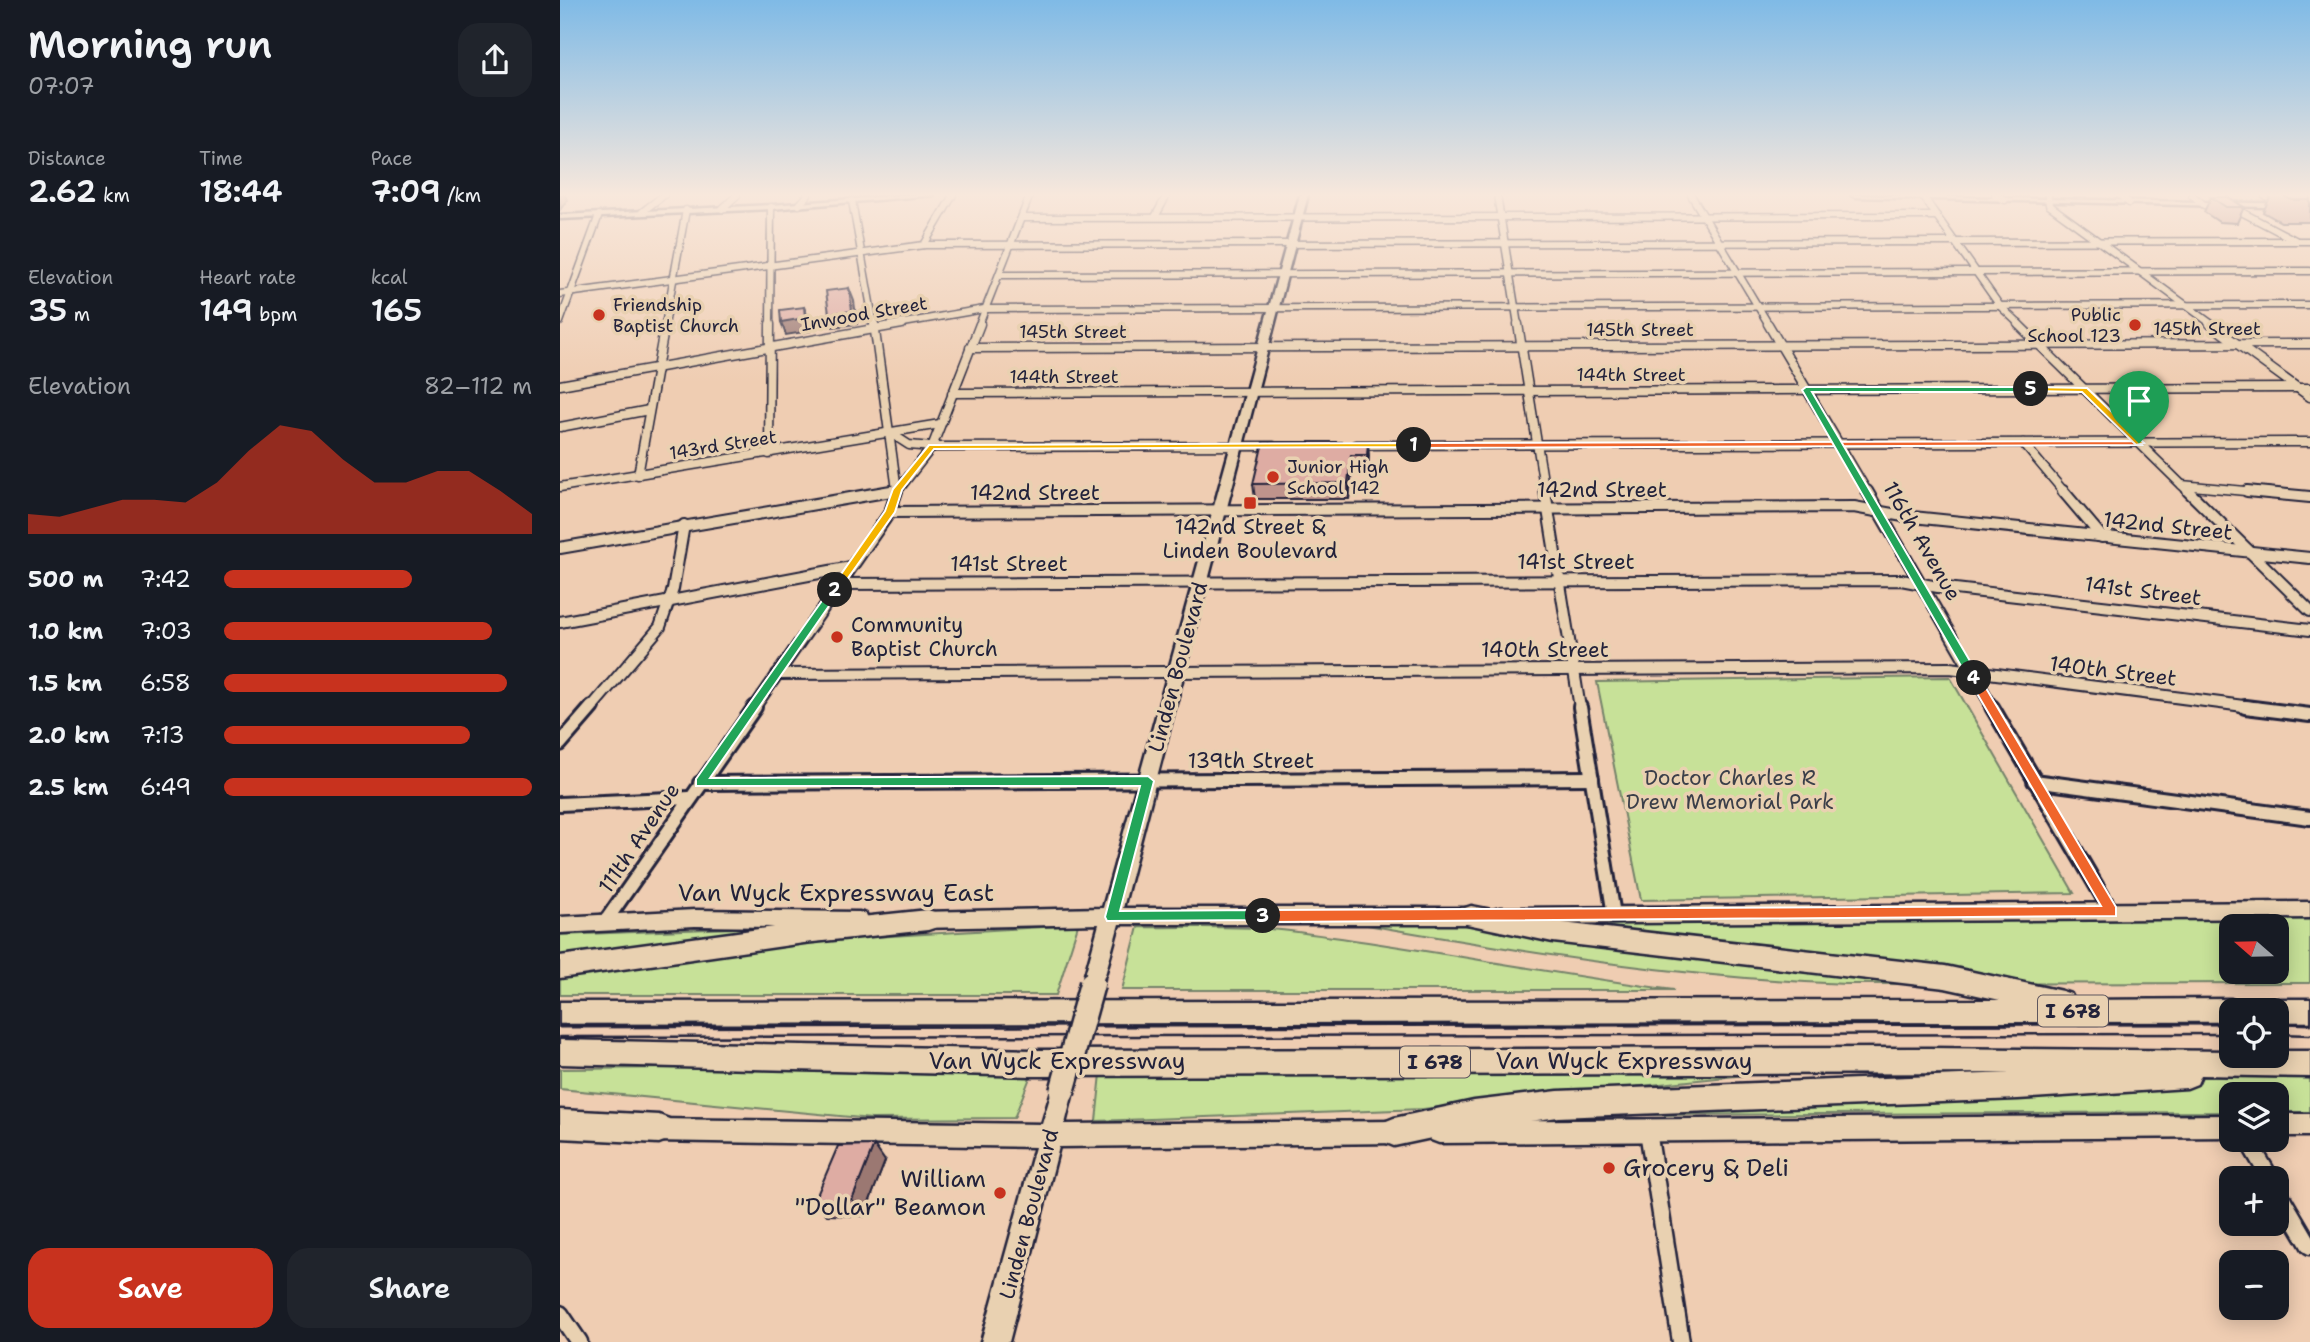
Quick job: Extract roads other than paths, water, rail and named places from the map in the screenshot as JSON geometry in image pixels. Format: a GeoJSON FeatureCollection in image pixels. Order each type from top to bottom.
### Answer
{"type":"FeatureCollection","features":[{"type":"Feature","properties":{"kind":"highway"},"geometry":{"type":"LineString","coordinates":[[1471,916],[1553,932],[1795,957],[1945,978],[2100,1011]]}},
{"type":"Feature","properties":{"kind":"highway"},"geometry":{"type":"LineString","coordinates":[[560,967],[804,933],[928,920]]}},
{"type":"Feature","properties":{"kind":"highway","name":"I 678"},"geometry":{"type":"LineString","coordinates":[[560,1014],[2219,1011]]}},
{"type":"Feature","properties":{"kind":"highway"},"geometry":{"type":"LineString","coordinates":[[2289,1011],[2310,1011]]}},
{"type":"Feature","properties":{"kind":"highway","name":"Van Wyck Expressway"},"geometry":{"type":"LineString","coordinates":[[560,1052],[1032,1063],[1928,1060],[2310,1065]]}},
{"type":"Feature","properties":{"kind":"highway"},"geometry":{"type":"LineString","coordinates":[[1394,1132],[1474,1115],[1558,1104],[2018,1086],[2310,1065]]}},
{"type":"Feature","properties":{"kind":"highway"},"geometry":{"type":"LineString","coordinates":[[560,1124],[659,1129]]}},
{"type":"Feature","properties":{"kind":"main road","name":"Linden Boulevard"},"geometry":{"type":"LineString","coordinates":[[995,1342],[1112,917],[1286,258]]}},
{"type":"Feature","properties":{"kind":"main road"},"geometry":{"type":"LineString","coordinates":[[1112,917],[2310,910]]}},
{"type":"Feature","properties":{"kind":"main road","name":"Van Wyck Expressway East"},"geometry":{"type":"LineString","coordinates":[[560,925],[695,918],[928,920],[1112,917]]}},
{"type":"Feature","properties":{"kind":"main road"},"geometry":{"type":"LineString","coordinates":[[2289,1125],[2310,1125]]}},
{"type":"Feature","properties":{"kind":"main road"},"geometry":{"type":"LineString","coordinates":[[560,1133],[659,1129],[1051,1135],[2219,1126]]}},
{"type":"Feature","properties":{"kind":"street"},"geometry":{"type":"LineString","coordinates":[[560,322],[583,258]]}},
{"type":"Feature","properties":{"kind":"street"},"geometry":{"type":"LineString","coordinates":[[638,475],[677,258]]}},
{"type":"Feature","properties":{"kind":"street"},"geometry":{"type":"LineString","coordinates":[[769,258],[769,454]]}},
{"type":"Feature","properties":{"kind":"street"},"geometry":{"type":"LineString","coordinates":[[560,294],[822,258]]}},
{"type":"Feature","properties":{"kind":"street"},"geometry":{"type":"LineString","coordinates":[[560,548],[897,489],[892,434],[863,258]]}},
{"type":"Feature","properties":{"kind":"street","name":"111th Avenue"},"geometry":{"type":"LineString","coordinates":[[605,922],[890,512],[897,489],[932,447],[1006,258]]}},
{"type":"Feature","properties":{"kind":"street"},"geometry":{"type":"LineString","coordinates":[[1507,258],[1614,915]]}},
{"type":"Feature","properties":{"kind":"street","name":"116th Avenue"},"geometry":{"type":"LineString","coordinates":[[1728,258],[1879,511],[2111,912]]}},
{"type":"Feature","properties":{"kind":"street"},"geometry":{"type":"LineString","coordinates":[[1965,258],[2000,306],[2038,345],[2310,611]]}},
{"type":"Feature","properties":{"kind":"street"},"geometry":{"type":"LineString","coordinates":[[2121,258],[2310,397]]}},
{"type":"Feature","properties":{"kind":"street"},"geometry":{"type":"LineString","coordinates":[[999,275],[2310,271]]}},
{"type":"Feature","properties":{"kind":"street","name":"Inwood Street"},"geometry":{"type":"LineString","coordinates":[[560,385],[984,309],[2310,305]]}},
{"type":"Feature","properties":{"kind":"street","name":"145th Street"},"geometry":{"type":"LineString","coordinates":[[970,348],[2310,344]]}},
{"type":"Feature","properties":{"kind":"street","name":"144th Street"},"geometry":{"type":"LineString","coordinates":[[952,393],[2310,388]]}},
{"type":"Feature","properties":{"kind":"street"},"geometry":{"type":"LineString","coordinates":[[560,427],[649,410]]}},
{"type":"Feature","properties":{"kind":"street","name":"143rd Street"},"geometry":{"type":"LineString","coordinates":[[560,487],[940,424]]}},
{"type":"Feature","properties":{"kind":"street"},"geometry":{"type":"LineString","coordinates":[[892,434],[909,445],[932,447],[1287,446]]}},
{"type":"Feature","properties":{"kind":"street"},"geometry":{"type":"LineString","coordinates":[[1351,446],[2310,442]]}},
{"type":"Feature","properties":{"kind":"street"},"geometry":{"type":"LineString","coordinates":[[2022,443],[2102,537]]}},
{"type":"Feature","properties":{"kind":"street"},"geometry":{"type":"LineString","coordinates":[[2182,485],[2310,497]]}},
{"type":"Feature","properties":{"kind":"street","name":"142nd Street"},"geometry":{"type":"LineString","coordinates":[[890,512],[1854,507],[1903,516],[2310,558]]}},
{"type":"Feature","properties":{"kind":"street"},"geometry":{"type":"LineString","coordinates":[[560,744],[660,627],[670,601],[684,526]]}},
{"type":"Feature","properties":{"kind":"street"},"geometry":{"type":"LineString","coordinates":[[560,622],[851,567]]}},
{"type":"Feature","properties":{"kind":"street","name":"141st Street"},"geometry":{"type":"LineString","coordinates":[[839,584],[1901,580],[2310,630]]}},
{"type":"Feature","properties":{"kind":"street","name":"140th Street"},"geometry":{"type":"LineString","coordinates":[[777,674],[1950,668],[2310,715]]}},
{"type":"Feature","properties":{"kind":"street","name":"139th Street"},"geometry":{"type":"LineString","coordinates":[[700,783],[1592,778]]}},
{"type":"Feature","properties":{"kind":"street"},"geometry":{"type":"LineString","coordinates":[[2034,780],[2310,818]]}},
{"type":"Feature","properties":{"kind":"street"},"geometry":{"type":"LineString","coordinates":[[560,804],[690,798]]}},
{"type":"Feature","properties":{"kind":"street"},"geometry":{"type":"LineString","coordinates":[[1648,1131],[1681,1342]]}},
{"type":"Feature","properties":{"kind":"street"},"geometry":{"type":"LineString","coordinates":[[2289,1210],[2310,1246]]}},
{"type":"Feature","properties":{"kind":"street"},"geometry":{"type":"LineString","coordinates":[[560,1314],[579,1342]]}},
{"type":"Feature","properties":{"kind":"tram line"},"geometry":{"type":"LineString","coordinates":[[560,1025],[2219,1023]]}},
{"type":"Feature","properties":{"kind":"tram line"},"geometry":{"type":"LineString","coordinates":[[2289,1023],[2310,1023]]}},
{"type":"Feature","properties":{"kind":"tram line"},"geometry":{"type":"LineString","coordinates":[[560,1037],[2219,1034]]}},
{"type":"Feature","properties":{"kind":"tram line"},"geometry":{"type":"LineString","coordinates":[[2289,1034],[2310,1035]]}},
{"type":"Feature","properties":{"kind":"place","name":"Friendship Baptist Church"},"geometry":{"type":"Point","coordinates":[599,315]}},
{"type":"Feature","properties":{"kind":"place","name":"Public School 123"},"geometry":{"type":"Point","coordinates":[2135,325]}},
{"type":"Feature","properties":{"kind":"place","name":"Junior High School 142"},"geometry":{"type":"Point","coordinates":[1273,477]}},
{"type":"Feature","properties":{"kind":"place","name":"142nd Street & Linden Boulevard"},"geometry":{"type":"Point","coordinates":[1250,503]}},
{"type":"Feature","properties":{"kind":"place","name":"Community Baptist Church"},"geometry":{"type":"Point","coordinates":[837,637]}},
{"type":"Feature","properties":{"kind":"place","name":"Grocery & Deli"},"geometry":{"type":"Point","coordinates":[1609,1168]}},
{"type":"Feature","properties":{"kind":"place","name":"William \"Dollar\" Beamon"},"geometry":{"type":"Point","coordinates":[1000,1193]}},
{"type":"Feature","properties":{"kind":"park label","name":"Doctor Charles R Drew Memorial Park"},"geometry":{"type":"Point","coordinates":[1730,790]}}]}
